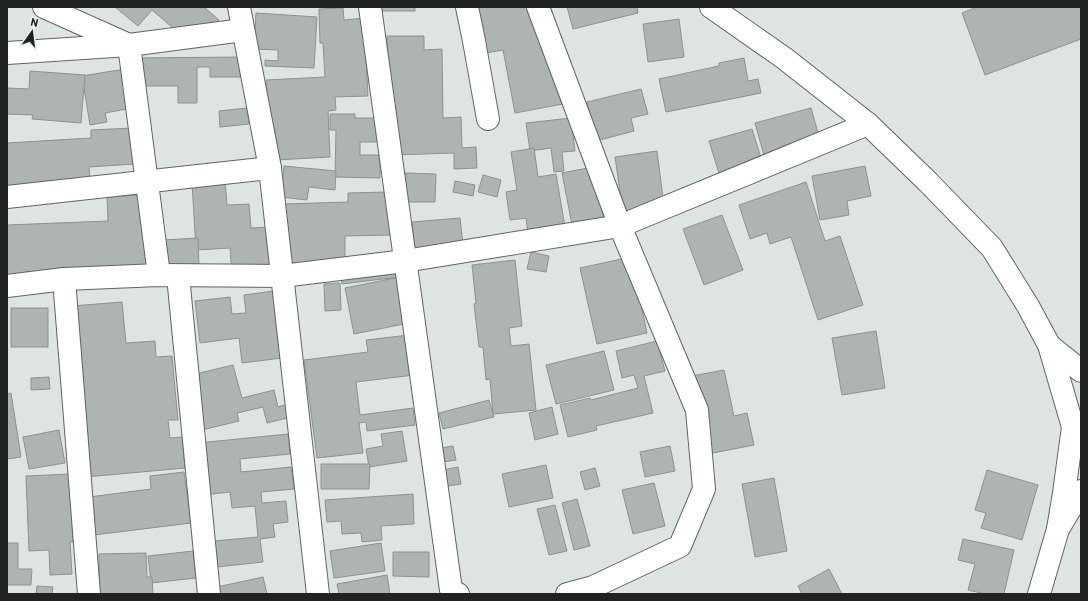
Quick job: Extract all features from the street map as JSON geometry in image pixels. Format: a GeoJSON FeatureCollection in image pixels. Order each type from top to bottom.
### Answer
{"type":"FeatureCollection","features":[{"type":"Feature","properties":{"kind":"street"},"geometry":{"type":"LineString","coordinates":[[44,7],[129,45]]}},
{"type":"Feature","properties":{"kind":"street"},"geometry":{"type":"LineString","coordinates":[[239,7],[270,168],[318,594]]}},
{"type":"Feature","properties":{"kind":"street"},"geometry":{"type":"LineString","coordinates":[[370,7],[451,590],[458,594]]}},
{"type":"Feature","properties":{"kind":"street"},"geometry":{"type":"LineString","coordinates":[[467,7],[488,119]]}},
{"type":"Feature","properties":{"kind":"street"},"geometry":{"type":"LineString","coordinates":[[538,7],[620,226],[698,410],[704,489],[680,546],[593,587],[567,594]]}},
{"type":"Feature","properties":{"kind":"street"},"geometry":{"type":"LineString","coordinates":[[711,7],[784,58],[868,124],[928,182],[992,248],[1028,306],[1049,345],[1077,426],[1058,529],[1039,594]]}},
{"type":"Feature","properties":{"kind":"street"},"geometry":{"type":"LineString","coordinates":[[7,53],[129,45],[243,30]]}},
{"type":"Feature","properties":{"kind":"street"},"geometry":{"type":"LineString","coordinates":[[129,45],[147,181],[169,276],[209,594]]}},
{"type":"Feature","properties":{"kind":"street"},"geometry":{"type":"LineString","coordinates":[[7,286],[64,279],[169,276],[282,276],[405,261],[620,226],[868,124]]}},
{"type":"Feature","properties":{"kind":"street"},"geometry":{"type":"LineString","coordinates":[[7,196],[270,168]]}},
{"type":"Feature","properties":{"kind":"street"},"geometry":{"type":"LineString","coordinates":[[64,279],[90,594]]}},
{"type":"Feature","properties":{"kind":"street"},"geometry":{"type":"LineString","coordinates":[[1049,345],[1081,371]]}},
{"type":"Feature","properties":{"kind":"street"},"geometry":{"type":"LineString","coordinates":[[1058,529],[1081,491]]}},
{"type":"Feature","properties":{"kind":"building"},"geometry":{"type":"Polygon","coordinates":[[[115,7],[204,7],[219,20],[201,41],[180,34],[152,10],[138,26],[115,7]]]}},
{"type":"Feature","properties":{"kind":"building"},"geometry":{"type":"Polygon","coordinates":[[[379,7],[415,7],[415,11],[379,11],[379,7]]]}},
{"type":"Feature","properties":{"kind":"building"},"geometry":{"type":"Polygon","coordinates":[[[470,7],[543,7],[563,104],[515,113],[503,50],[480,54],[470,7]]]}},
{"type":"Feature","properties":{"kind":"building"},"geometry":{"type":"Polygon","coordinates":[[[567,7],[637,7],[638,13],[573,29],[567,7]]]}},
{"type":"Feature","properties":{"kind":"building"},"geometry":{"type":"Polygon","coordinates":[[[977,7],[1081,7],[1081,39],[985,75],[962,13],[977,7]]]}},
{"type":"Feature","properties":{"kind":"building"},"geometry":{"type":"Polygon","coordinates":[[[343,8],[344,20],[364,18],[368,96],[335,97],[336,110],[328,111],[330,157],[276,160],[275,128],[269,128],[266,80],[325,77],[323,43],[320,43],[319,9],[343,8]]]}},
{"type":"Feature","properties":{"kind":"building"},"geometry":{"type":"Polygon","coordinates":[[[256,13],[317,17],[314,68],[265,66],[265,60],[278,61],[278,50],[254,49],[256,13]]]}},
{"type":"Feature","properties":{"kind":"building"},"geometry":{"type":"Polygon","coordinates":[[[679,19],[684,57],[648,62],[643,24],[679,19]]]}},
{"type":"Feature","properties":{"kind":"building"},"geometry":{"type":"Polygon","coordinates":[[[387,36],[424,36],[424,50],[442,49],[443,118],[461,117],[462,148],[476,147],[477,168],[454,169],[454,153],[395,155],[389,120],[387,36]]]}},
{"type":"Feature","properties":{"kind":"building"},"geometry":{"type":"Polygon","coordinates":[[[241,57],[242,77],[210,77],[210,67],[197,67],[197,103],[178,103],[178,86],[136,86],[135,58],[241,57]]]}},
{"type":"Feature","properties":{"kind":"building"},"geometry":{"type":"Polygon","coordinates":[[[744,58],[748,81],[758,79],[761,93],[666,112],[659,79],[719,66],[719,63],[744,58]]]}},
{"type":"Feature","properties":{"kind":"building"},"geometry":{"type":"Polygon","coordinates":[[[125,69],[132,108],[105,113],[107,122],[90,125],[82,76],[125,69]]]}},
{"type":"Feature","properties":{"kind":"building"},"geometry":{"type":"Polygon","coordinates":[[[30,71],[85,75],[81,123],[32,119],[33,115],[7,114],[7,88],[29,89],[30,71]]]}},
{"type":"Feature","properties":{"kind":"building"},"geometry":{"type":"Polygon","coordinates":[[[641,89],[648,114],[631,118],[634,131],[596,141],[587,102],[641,89]]]}},
{"type":"Feature","properties":{"kind":"building"},"geometry":{"type":"Polygon","coordinates":[[[247,108],[249,124],[220,127],[219,111],[247,108]]]}},
{"type":"Feature","properties":{"kind":"building"},"geometry":{"type":"Polygon","coordinates":[[[811,108],[823,151],[767,166],[755,123],[811,108]]]}},
{"type":"Feature","properties":{"kind":"building"},"geometry":{"type":"Polygon","coordinates":[[[330,114],[355,114],[355,118],[378,118],[378,142],[360,142],[360,155],[380,155],[380,178],[335,177],[336,130],[330,130],[330,114]]]}},
{"type":"Feature","properties":{"kind":"building"},"geometry":{"type":"Polygon","coordinates":[[[571,118],[575,151],[562,152],[564,171],[554,172],[551,148],[530,151],[526,123],[571,118]]]}},
{"type":"Feature","properties":{"kind":"building"},"geometry":{"type":"Polygon","coordinates":[[[133,128],[135,164],[89,167],[90,181],[7,187],[7,143],[91,138],[91,130],[133,128]]]}},
{"type":"Feature","properties":{"kind":"building"},"geometry":{"type":"Polygon","coordinates":[[[752,129],[767,177],[724,189],[709,141],[752,129]]]}},
{"type":"Feature","properties":{"kind":"building"},"geometry":{"type":"Polygon","coordinates":[[[534,148],[538,177],[556,174],[565,227],[528,233],[526,218],[510,220],[506,192],[517,190],[511,152],[534,148]]]}},
{"type":"Feature","properties":{"kind":"building"},"geometry":{"type":"Polygon","coordinates":[[[657,151],[664,206],[623,212],[615,157],[657,151]]]}},
{"type":"Feature","properties":{"kind":"building"},"geometry":{"type":"Polygon","coordinates":[[[284,166],[336,171],[335,190],[309,187],[307,200],[281,197],[284,166]]]}},
{"type":"Feature","properties":{"kind":"building"},"geometry":{"type":"Polygon","coordinates":[[[865,166],[871,196],[847,201],[849,215],[820,220],[812,176],[865,166]]]}},
{"type":"Feature","properties":{"kind":"building"},"geometry":{"type":"Polygon","coordinates":[[[593,167],[605,224],[573,230],[562,173],[593,167]]]}},
{"type":"Feature","properties":{"kind":"building"},"geometry":{"type":"Polygon","coordinates":[[[405,173],[436,174],[435,202],[405,202],[405,173]]]}},
{"type":"Feature","properties":{"kind":"building"},"geometry":{"type":"Polygon","coordinates":[[[483,175],[501,180],[497,197],[478,192],[483,175]]]}},
{"type":"Feature","properties":{"kind":"building"},"geometry":{"type":"Polygon","coordinates":[[[225,180],[227,205],[249,204],[251,228],[271,227],[273,272],[232,274],[230,248],[196,250],[192,182],[225,180]]]}},
{"type":"Feature","properties":{"kind":"building"},"geometry":{"type":"Polygon","coordinates":[[[455,181],[475,185],[473,196],[453,192],[455,181]]]}},
{"type":"Feature","properties":{"kind":"building"},"geometry":{"type":"Polygon","coordinates":[[[806,182],[825,241],[840,236],[863,305],[818,320],[791,237],[770,244],[767,233],[750,239],[739,205],[806,182]]]}},
{"type":"Feature","properties":{"kind":"building"},"geometry":{"type":"Polygon","coordinates":[[[388,192],[390,235],[345,236],[345,261],[289,263],[284,204],[348,202],[348,193],[388,192]]]}},
{"type":"Feature","properties":{"kind":"building"},"geometry":{"type":"Polygon","coordinates":[[[142,195],[147,276],[7,283],[7,225],[108,221],[107,197],[142,195]]]}},
{"type":"Feature","properties":{"kind":"building"},"geometry":{"type":"Polygon","coordinates":[[[722,215],[743,270],[704,285],[683,229],[722,215]]]}},
{"type":"Feature","properties":{"kind":"building"},"geometry":{"type":"Polygon","coordinates":[[[460,218],[464,254],[416,259],[412,222],[460,218]]]}},
{"type":"Feature","properties":{"kind":"building"},"geometry":{"type":"Polygon","coordinates":[[[198,238],[199,268],[165,270],[163,240],[198,238]]]}},
{"type":"Feature","properties":{"kind":"building"},"geometry":{"type":"Polygon","coordinates":[[[531,252],[549,256],[546,272],[527,269],[531,252]]]}},
{"type":"Feature","properties":{"kind":"building"},"geometry":{"type":"Polygon","coordinates":[[[631,257],[647,333],[597,344],[580,268],[631,257]]]}},
{"type":"Feature","properties":{"kind":"building"},"geometry":{"type":"Polygon","coordinates":[[[515,260],[522,326],[509,328],[511,346],[529,344],[536,410],[493,414],[490,379],[486,380],[483,347],[479,347],[474,304],[476,303],[472,265],[515,260]]]}},
{"type":"Feature","properties":{"kind":"building"},"geometry":{"type":"Polygon","coordinates":[[[398,263],[399,277],[342,284],[340,270],[398,263]]]}},
{"type":"Feature","properties":{"kind":"building"},"geometry":{"type":"Polygon","coordinates":[[[400,277],[409,323],[354,334],[345,288],[400,277]]]}},
{"type":"Feature","properties":{"kind":"building"},"geometry":{"type":"Polygon","coordinates":[[[340,283],[341,310],[325,311],[324,284],[340,283]]]}},
{"type":"Feature","properties":{"kind":"building"},"geometry":{"type":"Polygon","coordinates":[[[274,291],[282,358],[242,363],[239,338],[200,343],[195,301],[230,297],[232,314],[246,313],[244,295],[274,291]]]}},
{"type":"Feature","properties":{"kind":"building"},"geometry":{"type":"Polygon","coordinates":[[[122,302],[126,343],[155,341],[156,357],[172,356],[178,420],[168,420],[170,438],[182,437],[185,468],[86,477],[72,306],[122,302]]]}},
{"type":"Feature","properties":{"kind":"building"},"geometry":{"type":"Polygon","coordinates":[[[11,308],[48,308],[48,347],[11,347],[11,308]]]}},
{"type":"Feature","properties":{"kind":"building"},"geometry":{"type":"Polygon","coordinates":[[[876,331],[885,388],[842,395],[832,338],[876,331]]]}},
{"type":"Feature","properties":{"kind":"building"},"geometry":{"type":"Polygon","coordinates":[[[409,335],[414,375],[356,382],[360,415],[413,408],[415,425],[367,431],[366,422],[359,423],[363,453],[317,458],[304,360],[368,352],[366,340],[409,335]]]}},
{"type":"Feature","properties":{"kind":"building"},"geometry":{"type":"Polygon","coordinates":[[[657,341],[665,371],[644,376],[653,413],[596,426],[597,430],[568,437],[560,405],[590,398],[591,400],[638,388],[634,375],[622,378],[616,351],[657,341]]]}},
{"type":"Feature","properties":{"kind":"building"},"geometry":{"type":"Polygon","coordinates":[[[604,351],[614,390],[556,404],[546,365],[604,351]]]}},
{"type":"Feature","properties":{"kind":"building"},"geometry":{"type":"Polygon","coordinates":[[[233,365],[242,398],[274,390],[278,407],[288,404],[291,417],[267,423],[263,407],[237,413],[239,421],[202,430],[187,376],[233,365]]]}},
{"type":"Feature","properties":{"kind":"building"},"geometry":{"type":"Polygon","coordinates":[[[724,370],[734,416],[747,413],[754,445],[708,454],[692,376],[724,370]]]}},
{"type":"Feature","properties":{"kind":"building"},"geometry":{"type":"Polygon","coordinates":[[[49,377],[50,389],[31,390],[31,378],[49,377]]]}},
{"type":"Feature","properties":{"kind":"building"},"geometry":{"type":"Polygon","coordinates":[[[11,393],[21,457],[7,459],[7,394],[11,393]]]}},
{"type":"Feature","properties":{"kind":"building"},"geometry":{"type":"Polygon","coordinates":[[[489,400],[494,417],[443,429],[439,413],[489,400]]]}},
{"type":"Feature","properties":{"kind":"building"},"geometry":{"type":"Polygon","coordinates":[[[552,407],[558,434],[535,440],[529,413],[552,407]]]}},
{"type":"Feature","properties":{"kind":"building"},"geometry":{"type":"Polygon","coordinates":[[[59,430],[65,463],[29,469],[23,437],[59,430]]]}},
{"type":"Feature","properties":{"kind":"building"},"geometry":{"type":"Polygon","coordinates":[[[402,431],[407,461],[369,467],[366,449],[383,446],[381,434],[402,431]]]}},
{"type":"Feature","properties":{"kind":"building"},"geometry":{"type":"Polygon","coordinates":[[[288,434],[290,454],[240,459],[241,472],[291,467],[294,489],[261,492],[262,503],[286,501],[288,522],[273,524],[275,537],[260,539],[263,562],[217,567],[214,541],[258,537],[255,506],[232,508],[230,492],[203,495],[198,443],[288,434]]]}},
{"type":"Feature","properties":{"kind":"building"},"geometry":{"type":"Polygon","coordinates":[[[453,446],[456,460],[437,463],[434,449],[453,446]]]}},
{"type":"Feature","properties":{"kind":"building"},"geometry":{"type":"Polygon","coordinates":[[[670,446],[675,471],[645,477],[640,452],[670,446]]]}},
{"type":"Feature","properties":{"kind":"building"},"geometry":{"type":"Polygon","coordinates":[[[321,464],[370,464],[369,489],[321,489],[321,464]]]}},
{"type":"Feature","properties":{"kind":"building"},"geometry":{"type":"Polygon","coordinates":[[[546,465],[553,498],[509,507],[502,474],[546,465]]]}},
{"type":"Feature","properties":{"kind":"building"},"geometry":{"type":"Polygon","coordinates":[[[458,467],[461,484],[441,487],[438,471],[458,467]]]}},
{"type":"Feature","properties":{"kind":"building"},"geometry":{"type":"Polygon","coordinates":[[[595,468],[600,486],[585,490],[580,472],[595,468]]]}},
{"type":"Feature","properties":{"kind":"building"},"geometry":{"type":"Polygon","coordinates":[[[987,470],[1038,485],[1022,540],[981,528],[986,513],[975,510],[987,470]]]}},
{"type":"Feature","properties":{"kind":"building"},"geometry":{"type":"Polygon","coordinates":[[[184,472],[191,523],[94,535],[89,497],[151,489],[150,476],[184,472]]]}},
{"type":"Feature","properties":{"kind":"building"},"geometry":{"type":"Polygon","coordinates":[[[70,474],[73,542],[70,542],[72,574],[50,575],[49,550],[29,551],[26,476],[70,474]]]}},
{"type":"Feature","properties":{"kind":"building"},"geometry":{"type":"Polygon","coordinates":[[[774,478],[787,551],[755,557],[742,484],[774,478]]]}},
{"type":"Feature","properties":{"kind":"building"},"geometry":{"type":"Polygon","coordinates":[[[654,483],[665,526],[633,534],[622,490],[654,483]]]}},
{"type":"Feature","properties":{"kind":"building"},"geometry":{"type":"Polygon","coordinates":[[[413,494],[414,524],[381,526],[382,540],[362,542],[361,533],[342,534],[341,521],[327,522],[325,500],[413,494]]]}},
{"type":"Feature","properties":{"kind":"building"},"geometry":{"type":"Polygon","coordinates":[[[577,499],[590,546],[574,550],[562,503],[577,499]]]}},
{"type":"Feature","properties":{"kind":"building"},"geometry":{"type":"Polygon","coordinates":[[[555,505],[567,551],[549,555],[537,509],[555,505]]]}},
{"type":"Feature","properties":{"kind":"building"},"geometry":{"type":"Polygon","coordinates":[[[963,539],[1014,550],[1004,594],[985,594],[968,590],[975,564],[958,560],[963,539]]]}},
{"type":"Feature","properties":{"kind":"building"},"geometry":{"type":"Polygon","coordinates":[[[7,543],[18,543],[18,569],[32,569],[31,585],[7,585],[7,543]]]}},
{"type":"Feature","properties":{"kind":"building"},"geometry":{"type":"Polygon","coordinates":[[[381,543],[385,571],[334,578],[330,551],[381,543]]]}},
{"type":"Feature","properties":{"kind":"building"},"geometry":{"type":"Polygon","coordinates":[[[193,551],[196,578],[151,583],[148,556],[193,551]]]}},
{"type":"Feature","properties":{"kind":"building"},"geometry":{"type":"Polygon","coordinates":[[[393,552],[429,552],[429,577],[393,576],[393,552]]]}},
{"type":"Feature","properties":{"kind":"building"},"geometry":{"type":"Polygon","coordinates":[[[146,553],[147,577],[152,577],[153,594],[100,594],[99,554],[146,553]]]}},
{"type":"Feature","properties":{"kind":"building"},"geometry":{"type":"Polygon","coordinates":[[[829,569],[842,594],[802,594],[798,586],[829,569]]]}},
{"type":"Feature","properties":{"kind":"building"},"geometry":{"type":"Polygon","coordinates":[[[387,575],[390,594],[339,594],[337,584],[387,575]]]}},
{"type":"Feature","properties":{"kind":"building"},"geometry":{"type":"Polygon","coordinates":[[[263,577],[267,594],[219,594],[217,587],[263,577]]]}},
{"type":"Feature","properties":{"kind":"building"},"geometry":{"type":"Polygon","coordinates":[[[37,586],[53,587],[52,594],[36,594],[37,586]]]}}]}
